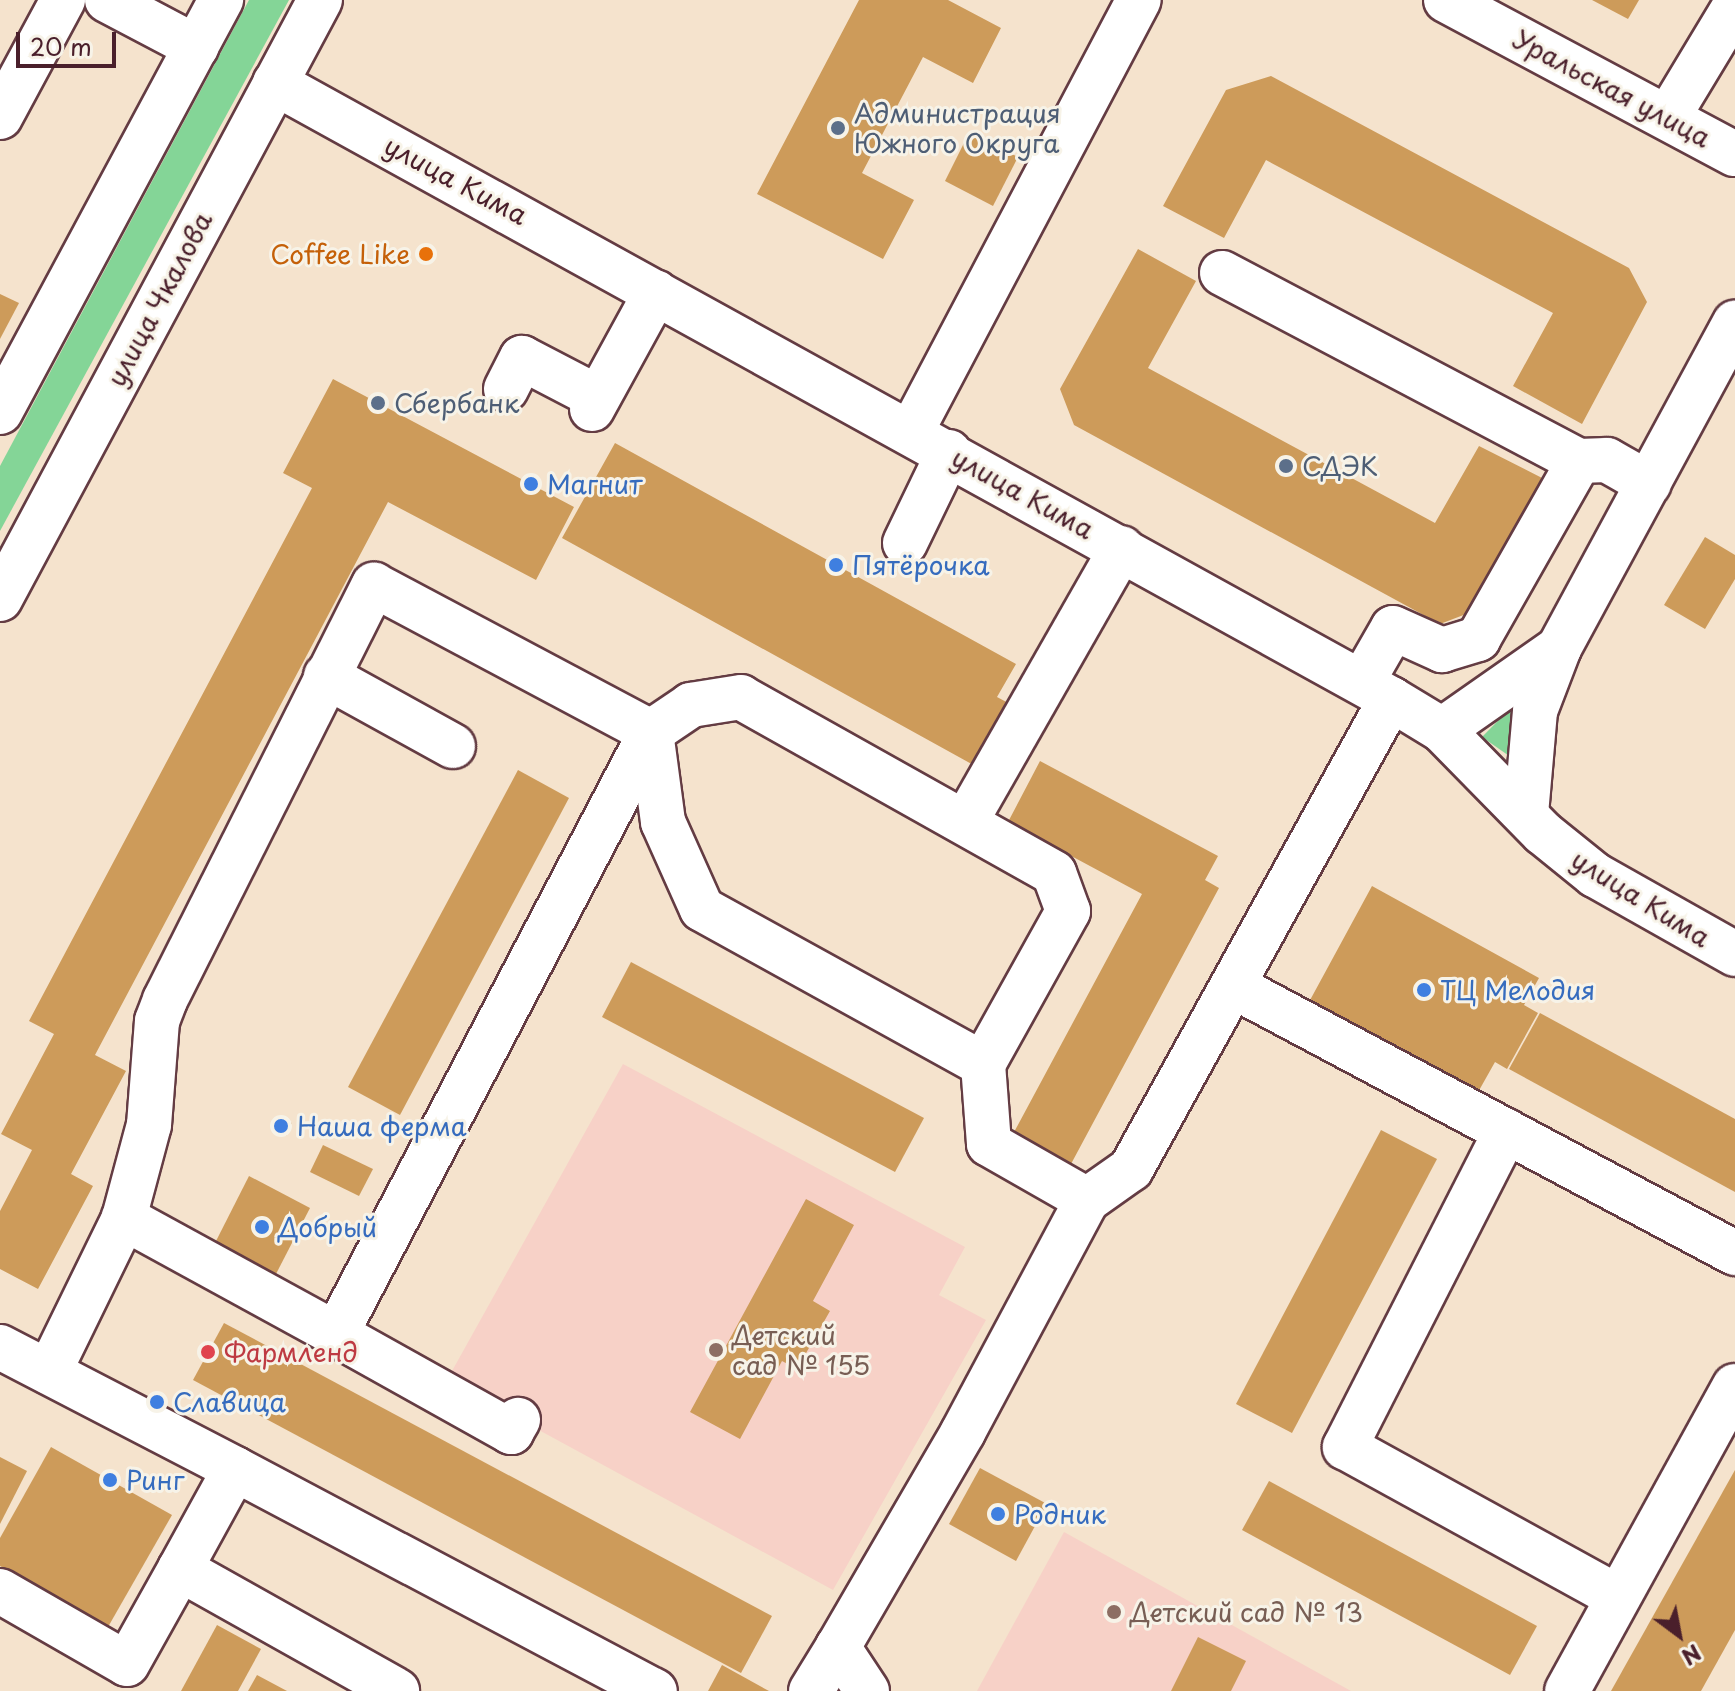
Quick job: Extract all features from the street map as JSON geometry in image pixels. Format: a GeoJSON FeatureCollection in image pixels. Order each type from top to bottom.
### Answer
{"type":"FeatureCollection","features":[{"type":"Feature","properties":{"kind":"street"},"geometry":{"type":"LineString","coordinates":[[0,117],[63,0]]}},
{"type":"Feature","properties":{"kind":"street"},"geometry":{"type":"LineString","coordinates":[[107,0],[196,47]]}},
{"type":"Feature","properties":{"kind":"street"},"geometry":{"type":"LineString","coordinates":[[0,412],[221,0]]}},
{"type":"Feature","properties":{"kind":"street","name":"улица Чкалова"},"geometry":{"type":"LineString","coordinates":[[0,599],[320,0]]}},
{"type":"Feature","properties":{"kind":"street"},"geometry":{"type":"LineString","coordinates":[[911,432],[1139,0]]}},
{"type":"Feature","properties":{"kind":"street","name":"Уральская улица"},"geometry":{"type":"LineString","coordinates":[[1446,0],[1735,154]]}},
{"type":"Feature","properties":{"kind":"street"},"geometry":{"type":"LineString","coordinates":[[1668,117],[1735,6]]}},
{"type":"Feature","properties":{"kind":"street","name":"улица Кима"},"geometry":{"type":"LineString","coordinates":[[275,83],[1376,690],[1442,730],[1526,814],[1595,875],[1735,954]]}},
{"type":"Feature","properties":{"kind":"street"},"geometry":{"type":"LineString","coordinates":[[1222,273],[1579,461],[1607,460],[1649,484]]}},
{"type":"Feature","properties":{"kind":"street"},"geometry":{"type":"LineString","coordinates":[[506,389],[522,358],[594,403],[656,292]]}},
{"type":"Feature","properties":{"kind":"street"},"geometry":{"type":"LineString","coordinates":[[1526,814],[1535,711],[1559,648],[1735,323]]}},
{"type":"Feature","properties":{"kind":"street"},"geometry":{"type":"LineString","coordinates":[[905,543],[949,452]]}},
{"type":"Feature","properties":{"kind":"street"},"geometry":{"type":"LineString","coordinates":[[811,1691],[963,1432],[1087,1200],[1131,1169],[1233,986],[1376,690],[1393,628],[1442,650],[1478,639],[1579,461]]}},
{"type":"Feature","properties":{"kind":"street"},"geometry":{"type":"LineString","coordinates":[[966,821],[1122,548]]}},
{"type":"Feature","properties":{"kind":"street"},"geometry":{"type":"LineString","coordinates":[[49,1372],[124,1218],[149,1125],[157,1021],[326,676],[374,585],[651,732]]}},
{"type":"Feature","properties":{"kind":"street"},"geometry":{"type":"LineString","coordinates":[[1442,730],[1559,648]]}},
{"type":"Feature","properties":{"kind":"street"},"geometry":{"type":"LineString","coordinates":[[326,676],[453,746]]}},
{"type":"Feature","properties":{"kind":"street"},"geometry":{"type":"LineString","coordinates":[[336,1334],[651,732],[691,705],[741,697],[1054,873],[1068,911],[983,1064],[989,1144],[1087,1200]]}},
{"type":"Feature","properties":{"kind":"street"},"geometry":{"type":"LineString","coordinates":[[651,732],[663,822],[702,909],[983,1064]]}},
{"type":"Feature","properties":{"kind":"street"},"geometry":{"type":"LineString","coordinates":[[1233,986],[1735,1253]]}},
{"type":"Feature","properties":{"kind":"street"},"geometry":{"type":"LineString","coordinates":[[1506,1131],[1345,1447],[1618,1597]]}},
{"type":"Feature","properties":{"kind":"street"},"geometry":{"type":"LineString","coordinates":[[124,1218],[511,1432],[518,1420]]}},
{"type":"Feature","properties":{"kind":"street"},"geometry":{"type":"LineString","coordinates":[[0,1347],[655,1691]]}},
{"type":"Feature","properties":{"kind":"street"},"geometry":{"type":"LineString","coordinates":[[1567,1691],[1735,1386]]}},
{"type":"Feature","properties":{"kind":"street"},"geometry":{"type":"LineString","coordinates":[[0,1591],[127,1664],[235,1469]]}},
{"type":"Feature","properties":{"kind":"street"},"geometry":{"type":"LineString","coordinates":[[180,1569],[397,1691]]}},
{"type":"Feature","properties":{"kind":"street"},"geometry":{"type":"LineString","coordinates":[[838,1647],[867,1691]]}},
{"type":"Feature","properties":{"kind":"shaded area","name":"Детский сад № 155"},"geometry":{"type":"Polygon","coordinates":[[[623,1064],[965,1247],[939,1295],[986,1320],[833,1590],[447,1380],[623,1064]]]}},
{"type":"Feature","properties":{"kind":"shaded area","name":"Детский сад № 13"},"geometry":{"type":"Polygon","coordinates":[[[1064,1532],[1351,1691],[977,1691],[1064,1532]]]}},
{"type":"Feature","properties":{"kind":"green space"},"geometry":{"type":"Polygon","coordinates":[[[249,0],[289,0],[0,531],[0,466],[249,0]]]}},
{"type":"Feature","properties":{"kind":"green space"},"geometry":{"type":"Polygon","coordinates":[[[1534,684],[1515,760],[1482,737],[1534,684]]]}},
{"type":"Feature","properties":{"kind":"building","name":"Администрация Южного Округа"},"geometry":{"type":"Polygon","coordinates":[[[859,0],[948,0],[1001,28],[973,83],[923,57],[862,173],[914,200],[883,259],[757,194],[859,0]]]}},
{"type":"Feature","properties":{"kind":"building"},"geometry":{"type":"Polygon","coordinates":[[[1592,0],[1639,0],[1628,19],[1592,0]]]}},
{"type":"Feature","properties":{"kind":"building"},"geometry":{"type":"Polygon","coordinates":[[[1271,76],[1629,268],[1647,302],[1582,424],[1513,386],[1553,313],[1266,160],[1224,238],[1163,206],[1226,90],[1271,76]]]}},
{"type":"Feature","properties":{"kind":"building"},"geometry":{"type":"Polygon","coordinates":[[[969,133],[1018,157],[993,206],[945,181],[969,133]]]}},
{"type":"Feature","properties":{"kind":"building"},"geometry":{"type":"Polygon","coordinates":[[[1138,249],[1196,281],[1148,368],[1435,523],[1479,446],[1546,480],[1474,611],[1440,624],[1074,425],[1060,389],[1138,249]]]}},
{"type":"Feature","properties":{"kind":"building"},"geometry":{"type":"Polygon","coordinates":[[[0,294],[19,303],[0,339],[0,294]]]}},
{"type":"Feature","properties":{"kind":"building"},"geometry":{"type":"Polygon","coordinates":[[[333,379],[574,507],[536,580],[388,502],[95,1055],[126,1071],[71,1174],[93,1186],[38,1289],[0,1269],[0,1211],[32,1150],[1,1134],[54,1034],[29,1021],[312,488],[283,473],[333,379]]]}},
{"type":"Feature","properties":{"kind":"building"},"geometry":{"type":"Polygon","coordinates":[[[615,443],[1016,664],[997,697],[1012,705],[977,767],[562,538],[615,443]]]}},
{"type":"Feature","properties":{"kind":"building"},"geometry":{"type":"Polygon","coordinates":[[[1705,537],[1735,555],[1735,579],[1705,629],[1664,605],[1705,537]]]}},
{"type":"Feature","properties":{"kind":"building"},"geometry":{"type":"Polygon","coordinates":[[[1040,761],[1218,856],[1205,880],[1219,888],[1071,1164],[1013,1134],[1142,894],[1008,822],[1040,761]]]}},
{"type":"Feature","properties":{"kind":"building"},"geometry":{"type":"Polygon","coordinates":[[[518,770],[569,798],[400,1115],[348,1087],[518,770]]]}},
{"type":"Feature","properties":{"kind":"building","name":"ТЦ Мелодия"},"geometry":{"type":"Polygon","coordinates":[[[1372,886],[1539,978],[1524,1005],[1538,1013],[1507,1069],[1495,1062],[1477,1094],[1309,1002],[1372,886]]]}},
{"type":"Feature","properties":{"kind":"building"},"geometry":{"type":"Polygon","coordinates":[[[631,962],[924,1118],[895,1172],[602,1017],[631,962]]]}},
{"type":"Feature","properties":{"kind":"building"},"geometry":{"type":"Polygon","coordinates":[[[1540,1013],[1735,1119],[1735,1192],[1509,1069],[1540,1013]]]}},
{"type":"Feature","properties":{"kind":"building","name":"Наша ферма"},"geometry":{"type":"Polygon","coordinates":[[[277,1116],[292,1123],[286,1136],[271,1129],[277,1116]]]}},
{"type":"Feature","properties":{"kind":"building"},"geometry":{"type":"Polygon","coordinates":[[[1381,1130],[1437,1159],[1292,1433],[1236,1404],[1381,1130]]]}},
{"type":"Feature","properties":{"kind":"building"},"geometry":{"type":"Polygon","coordinates":[[[323,1145],[373,1169],[359,1196],[310,1172],[323,1145]]]}},
{"type":"Feature","properties":{"kind":"building","name":"Добрый"},"geometry":{"type":"Polygon","coordinates":[[[249,1176],[310,1208],[276,1274],[215,1243],[249,1176]]]}},
{"type":"Feature","properties":{"kind":"building"},"geometry":{"type":"Polygon","coordinates":[[[806,1199],[854,1225],[813,1301],[830,1311],[797,1369],[782,1361],[740,1439],[690,1412],[806,1199]]]}},
{"type":"Feature","properties":{"kind":"building"},"geometry":{"type":"Polygon","coordinates":[[[224,1323],[772,1616],[741,1673],[193,1380],[224,1323]]]}},
{"type":"Feature","properties":{"kind":"building","name":"Славица"},"geometry":{"type":"Polygon","coordinates":[[[155,1393],[166,1398],[160,1411],[149,1406],[155,1393]]]}},
{"type":"Feature","properties":{"kind":"building"},"geometry":{"type":"Polygon","coordinates":[[[51,1447],[172,1515],[108,1627],[0,1566],[0,1538],[51,1447]]]}},
{"type":"Feature","properties":{"kind":"building"},"geometry":{"type":"Polygon","coordinates":[[[0,1457],[27,1471],[0,1524],[0,1457]]]}},
{"type":"Feature","properties":{"kind":"building","name":"Родник"},"geometry":{"type":"Polygon","coordinates":[[[980,1468],[1047,1504],[1016,1561],[949,1524],[980,1468]]]}},
{"type":"Feature","properties":{"kind":"building"},"geometry":{"type":"Polygon","coordinates":[[[1735,1470],[1735,1630],[1701,1691],[1611,1691],[1735,1470]]]}},
{"type":"Feature","properties":{"kind":"building"},"geometry":{"type":"Polygon","coordinates":[[[1269,1481],[1537,1626],[1510,1675],[1242,1530],[1269,1481]]]}},
{"type":"Feature","properties":{"kind":"building"},"geometry":{"type":"Polygon","coordinates":[[[217,1625],[261,1649],[238,1691],[181,1691],[217,1625]]]}},
{"type":"Feature","properties":{"kind":"building"},"geometry":{"type":"Polygon","coordinates":[[[1198,1637],[1246,1661],[1231,1691],[1171,1691],[1198,1637]]]}},
{"type":"Feature","properties":{"kind":"building"},"geometry":{"type":"Polygon","coordinates":[[[722,1665],[769,1691],[708,1691],[722,1665]]]}},
{"type":"Feature","properties":{"kind":"building"},"geometry":{"type":"Polygon","coordinates":[[[257,1675],[287,1691],[248,1691],[257,1675]]]}},
{"type":"Feature","properties":{"kind":"place","name":"Администрация Южного Округа"},"geometry":{"type":"Point","coordinates":[838,128]}},
{"type":"Feature","properties":{"kind":"place","name":"Coffee Like"},"geometry":{"type":"Point","coordinates":[426,254]}},
{"type":"Feature","properties":{"kind":"place","name":"Сбербанк"},"geometry":{"type":"Point","coordinates":[378,403]}},
{"type":"Feature","properties":{"kind":"place","name":"СДЭК"},"geometry":{"type":"Point","coordinates":[1286,466]}},
{"type":"Feature","properties":{"kind":"place","name":"Магнит"},"geometry":{"type":"Point","coordinates":[531,484]}},
{"type":"Feature","properties":{"kind":"place","name":"Пятёрочка"},"geometry":{"type":"Point","coordinates":[836,565]}},
{"type":"Feature","properties":{"kind":"place","name":"ТЦ Мелодия"},"geometry":{"type":"Point","coordinates":[1424,990]}},
{"type":"Feature","properties":{"kind":"place","name":"Наша ферма"},"geometry":{"type":"Point","coordinates":[281,1126]}},
{"type":"Feature","properties":{"kind":"place","name":"Добрый"},"geometry":{"type":"Point","coordinates":[262,1227]}},
{"type":"Feature","properties":{"kind":"place","name":"Детский сад № 155"},"geometry":{"type":"Point","coordinates":[716,1350]}},
{"type":"Feature","properties":{"kind":"place","name":"Фармленд"},"geometry":{"type":"Point","coordinates":[208,1352]}},
{"type":"Feature","properties":{"kind":"place","name":"Славица"},"geometry":{"type":"Point","coordinates":[157,1402]}},
{"type":"Feature","properties":{"kind":"place","name":"Ринг"},"geometry":{"type":"Point","coordinates":[110,1480]}},
{"type":"Feature","properties":{"kind":"place","name":"Родник"},"geometry":{"type":"Point","coordinates":[998,1514]}},
{"type":"Feature","properties":{"kind":"place","name":"Детский сад № 13"},"geometry":{"type":"Point","coordinates":[1114,1612]}}]}
